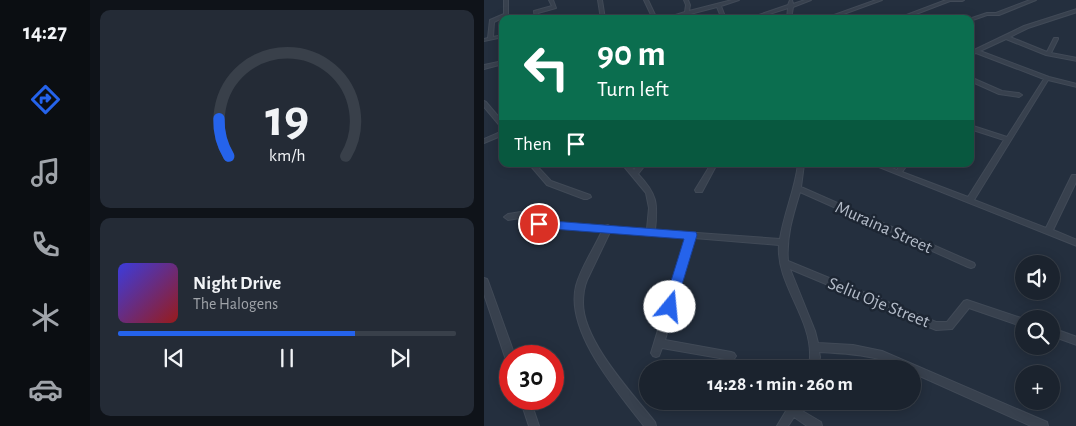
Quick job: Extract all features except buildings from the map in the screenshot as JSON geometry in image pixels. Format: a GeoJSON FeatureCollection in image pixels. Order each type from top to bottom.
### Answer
{"type":"FeatureCollection","features":[{"type":"Feature","properties":{"kind":"street"},"geometry":{"type":"LineString","coordinates":[[506,0],[506,15]]}},
{"type":"Feature","properties":{"kind":"street"},"geometry":{"type":"LineString","coordinates":[[536,15],[536,12],[554,7],[551,0]]}},
{"type":"Feature","properties":{"kind":"street"},"geometry":{"type":"LineString","coordinates":[[600,0],[603,15]]}},
{"type":"Feature","properties":{"kind":"street"},"geometry":{"type":"LineString","coordinates":[[646,0],[654,15]]}},
{"type":"Feature","properties":{"kind":"street"},"geometry":{"type":"LineString","coordinates":[[686,0],[688,4],[687,13]]}},
{"type":"Feature","properties":{"kind":"street"},"geometry":{"type":"LineString","coordinates":[[680,15],[737,0]]}},
{"type":"Feature","properties":{"kind":"street"},"geometry":{"type":"LineString","coordinates":[[760,15],[791,3],[810,0]]}},
{"type":"Feature","properties":{"kind":"street"},"geometry":{"type":"LineString","coordinates":[[839,15],[880,0]]}},
{"type":"Feature","properties":{"kind":"street"},"geometry":{"type":"LineString","coordinates":[[909,15],[950,0],[962,0]]}},
{"type":"Feature","properties":{"kind":"street"},"geometry":{"type":"LineString","coordinates":[[974,19],[988,14],[997,14],[1034,0]]}},
{"type":"Feature","properties":{"kind":"street"},"geometry":{"type":"LineString","coordinates":[[719,6],[722,15]]}},
{"type":"Feature","properties":{"kind":"street"},"geometry":{"type":"LineString","coordinates":[[974,52],[1026,27],[1076,10]]}},
{"type":"Feature","properties":{"kind":"street"},"geometry":{"type":"LineString","coordinates":[[487,40],[492,21],[499,18]]}},
{"type":"Feature","properties":{"kind":"street"},"geometry":{"type":"LineString","coordinates":[[1006,37],[1048,54],[1076,60]]}},
{"type":"Feature","properties":{"kind":"street"},"geometry":{"type":"LineString","coordinates":[[1048,54],[1056,39]]}},
{"type":"Feature","properties":{"kind":"street"},"geometry":{"type":"LineString","coordinates":[[974,52],[1076,86]]}},
{"type":"Feature","properties":{"kind":"street"},"geometry":{"type":"LineString","coordinates":[[484,67],[499,63]]}},
{"type":"Feature","properties":{"kind":"street"},"geometry":{"type":"LineString","coordinates":[[969,201],[1047,78]]}},
{"type":"Feature","properties":{"kind":"street"},"geometry":{"type":"LineString","coordinates":[[974,81],[1001,93],[1020,95]]}},
{"type":"Feature","properties":{"kind":"street"},"geometry":{"type":"LineString","coordinates":[[484,105],[499,122]]}},
{"type":"Feature","properties":{"kind":"street"},"geometry":{"type":"LineString","coordinates":[[974,127],[1007,139]]}},
{"type":"Feature","properties":{"kind":"street"},"geometry":{"type":"LineString","coordinates":[[484,141],[499,135]]}},
{"type":"Feature","properties":{"kind":"street"},"geometry":{"type":"LineString","coordinates":[[535,167],[549,184],[586,196]]}},
{"type":"Feature","properties":{"kind":"street"},"geometry":{"type":"LineString","coordinates":[[628,167],[652,197],[654,205],[651,231]]}},
{"type":"Feature","properties":{"kind":"street"},"geometry":{"type":"LineString","coordinates":[[634,174],[640,167]]}},
{"type":"Feature","properties":{"kind":"street"},"geometry":{"type":"LineString","coordinates":[[699,190],[712,167]]}},
{"type":"Feature","properties":{"kind":"street"},"geometry":{"type":"LineString","coordinates":[[802,167],[802,176],[788,215],[783,242],[784,263],[816,347],[814,360]]}},
{"type":"Feature","properties":{"kind":"street"},"geometry":{"type":"LineString","coordinates":[[883,167],[1076,243]]}},
{"type":"Feature","properties":{"kind":"street"},"geometry":{"type":"LineString","coordinates":[[898,173],[903,167]]}},
{"type":"Feature","properties":{"kind":"street"},"geometry":{"type":"LineString","coordinates":[[1048,232],[1075,175]]}},
{"type":"Feature","properties":{"kind":"street","name":"Muraina Street"},"geometry":{"type":"LineString","coordinates":[[798,188],[971,265]]}},
{"type":"Feature","properties":{"kind":"street"},"geometry":{"type":"LineString","coordinates":[[508,217],[521,215],[533,223],[783,242]]}},
{"type":"Feature","properties":{"kind":"street"},"geometry":{"type":"LineString","coordinates":[[608,228],[580,287],[577,305],[588,341],[651,426]]}},
{"type":"Feature","properties":{"kind":"street"},"geometry":{"type":"LineString","coordinates":[[692,235],[657,348],[731,356]]}},
{"type":"Feature","properties":{"kind":"street","name":"Seliu Oje Street"},"geometry":{"type":"LineString","coordinates":[[784,263],[936,326],[949,326],[967,304],[1015,320]]}},
{"type":"Feature","properties":{"kind":"street"},"geometry":{"type":"LineString","coordinates":[[484,282],[506,345]]}},
{"type":"Feature","properties":{"kind":"street"},"geometry":{"type":"LineString","coordinates":[[1060,335],[1076,341]]}},
{"type":"Feature","properties":{"kind":"street"},"geometry":{"type":"LineString","coordinates":[[816,347],[853,349],[882,355],[1043,426]]}},
{"type":"Feature","properties":{"kind":"street"},"geometry":{"type":"LineString","coordinates":[[529,410],[534,426]]}},
{"type":"Feature","properties":{"kind":"street"},"geometry":{"type":"LineString","coordinates":[[782,426],[792,410]]}},
{"type":"Feature","properties":{"kind":"street"},"geometry":{"type":"LineString","coordinates":[[799,410],[817,426]]}},
{"type":"Feature","properties":{"kind":"route"},"geometry":{"type":"LineString","coordinates":[[539,224],[692,235],[670,307]]}}]}
